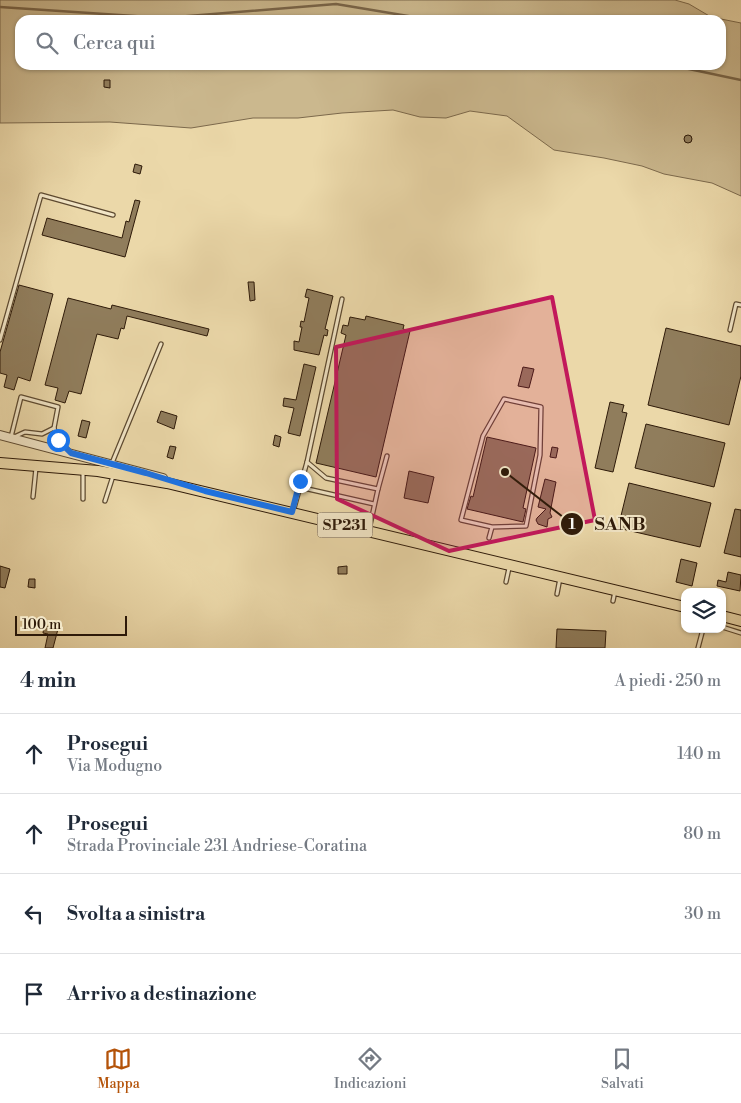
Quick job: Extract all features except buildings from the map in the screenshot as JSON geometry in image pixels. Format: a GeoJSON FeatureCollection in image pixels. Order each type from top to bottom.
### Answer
{"type":"FeatureCollection","features":[{"type":"Feature","properties":{"kind":"main road","name":"SP231"},"geometry":{"type":"LineString","coordinates":[[0,463],[83,469],[113,468],[560,577],[614,596],[681,606]]}},
{"type":"Feature","properties":{"kind":"main road"},"geometry":{"type":"LineString","coordinates":[[726,617],[741,621]]}},
{"type":"Feature","properties":{"kind":"street"},"geometry":{"type":"LineString","coordinates":[[0,435],[71,453],[113,468]]}},
{"type":"Feature","properties":{"kind":"lane"},"geometry":{"type":"LineString","coordinates":[[0,340],[41,195],[113,215]]}},
{"type":"Feature","properties":{"kind":"lane"},"geometry":{"type":"LineString","coordinates":[[292,512],[307,462],[342,299]]}},
{"type":"Feature","properties":{"kind":"lane"},"geometry":{"type":"LineString","coordinates":[[730,330],[736,304],[741,305]]}},
{"type":"Feature","properties":{"kind":"lane"},"geometry":{"type":"LineString","coordinates":[[105,501],[113,468],[161,344]]}},
{"type":"Feature","properties":{"kind":"lane"},"geometry":{"type":"LineString","coordinates":[[11,438],[21,397],[58,407],[54,428],[58,440],[71,453]]}},
{"type":"Feature","properties":{"kind":"lane"},"geometry":{"type":"LineString","coordinates":[[504,399],[541,407],[540,455],[526,526],[492,526],[461,520],[483,436],[504,399]]}},
{"type":"Feature","properties":{"kind":"lane"},"geometry":{"type":"LineString","coordinates":[[11,438],[25,432],[42,434],[54,428]]}},
{"type":"Feature","properties":{"kind":"lane"},"geometry":{"type":"LineString","coordinates":[[369,531],[387,456]]}},
{"type":"Feature","properties":{"kind":"lane"},"geometry":{"type":"LineString","coordinates":[[307,462],[326,478],[378,489]]}},
{"type":"Feature","properties":{"kind":"lane"},"geometry":{"type":"LineString","coordinates":[[33,497],[36,465]]}},
{"type":"Feature","properties":{"kind":"lane"},"geometry":{"type":"LineString","coordinates":[[82,499],[83,469]]}},
{"type":"Feature","properties":{"kind":"lane"},"geometry":{"type":"LineString","coordinates":[[299,487],[374,504]]}},
{"type":"Feature","properties":{"kind":"lane"},"geometry":{"type":"LineString","coordinates":[[489,538],[492,526]]}},
{"type":"Feature","properties":{"kind":"lane"},"geometry":{"type":"LineString","coordinates":[[506,582],[510,565]]}},
{"type":"Feature","properties":{"kind":"lane"},"geometry":{"type":"LineString","coordinates":[[557,594],[560,577]]}},
{"type":"Feature","properties":{"kind":"lane"},"geometry":{"type":"LineString","coordinates":[[726,628],[741,633]]}},
{"type":"Feature","properties":{"kind":"lane"},"geometry":{"type":"LineString","coordinates":[[698,648],[702,633]]}},
{"type":"Feature","properties":{"kind":"highlighted area"},"geometry":{"type":"Polygon","coordinates":[[[552,297],[595,520],[449,551],[337,499],[336,347],[552,297]]]}},
{"type":"Feature","properties":{"kind":"shaded area"},"geometry":{"type":"Polygon","coordinates":[[[0,0],[675,0],[689,4],[708,15],[15,15],[15,70],[726,70],[726,20],[741,23],[741,196],[712,183],[664,174],[642,166],[604,158],[554,150],[507,116],[470,111],[446,118],[420,117],[393,110],[298,118],[253,118],[191,128],[110,122],[0,123],[0,0]]]}},
{"type":"Feature","properties":{"kind":"waterway"},"geometry":{"type":"LineString","coordinates":[[201,15],[336,4],[402,15]]}},
{"type":"Feature","properties":{"kind":"waterway"},"geometry":{"type":"LineString","coordinates":[[0,7],[119,15]]}},
{"type":"Feature","properties":{"kind":"waterway"},"geometry":{"type":"LineString","coordinates":[[694,70],[741,80]]}},
{"type":"Feature","properties":{"kind":"place","name":"SANB"},"geometry":{"type":"Point","coordinates":[505,472]}},
{"type":"Feature","properties":{"kind":"route"},"geometry":{"type":"LineString","coordinates":[[58,440],[71,453],[205,491],[292,512],[300,481]]}}]}
